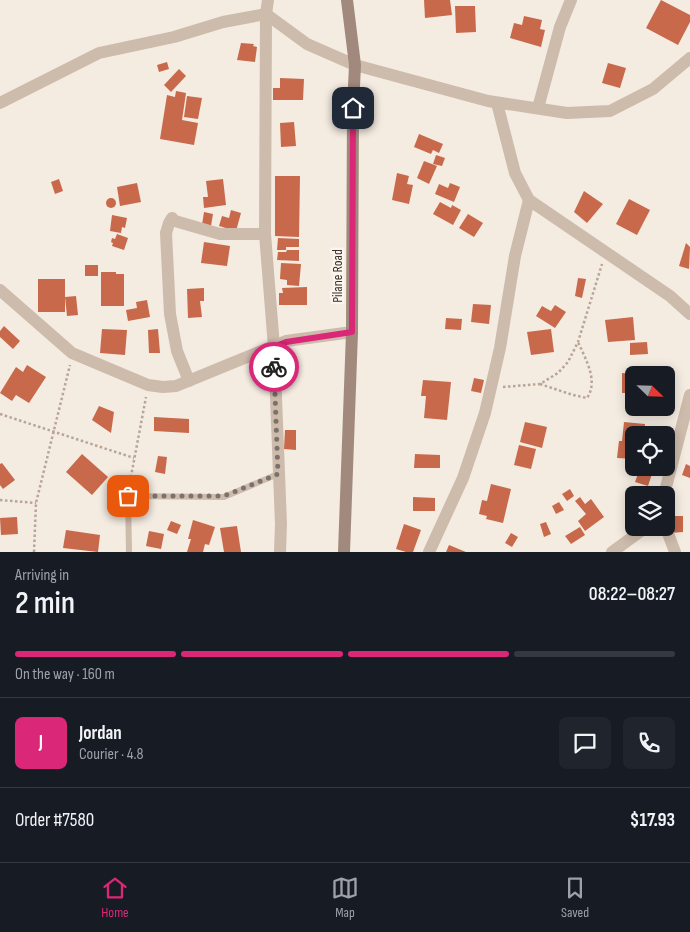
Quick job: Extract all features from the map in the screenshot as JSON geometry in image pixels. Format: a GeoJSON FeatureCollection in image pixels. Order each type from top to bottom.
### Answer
{"type":"FeatureCollection","features":[{"type":"Feature","properties":{"kind":"main road","name":"Pilane Road"},"geometry":{"type":"LineString","coordinates":[[344,552],[352,332],[355,65],[346,0]]}},
{"type":"Feature","properties":{"kind":"street"},"geometry":{"type":"LineString","coordinates":[[268,0],[266,14],[265,234],[274,347],[281,524],[280,552]]}},
{"type":"Feature","properties":{"kind":"street"},"geometry":{"type":"LineString","coordinates":[[538,108],[560,27],[571,0]]}},
{"type":"Feature","properties":{"kind":"street"},"geometry":{"type":"LineString","coordinates":[[0,103],[99,53],[174,37],[223,22],[266,14],[307,44],[355,65],[497,103],[567,114],[610,111],[653,89],[690,58]]}},
{"type":"Feature","properties":{"kind":"street"},"geometry":{"type":"LineString","coordinates":[[497,103],[515,173],[529,200],[670,296],[690,314]]}},
{"type":"Feature","properties":{"kind":"street"},"geometry":{"type":"LineString","coordinates":[[429,552],[463,478],[485,413],[500,348],[515,256],[529,200]]}},
{"type":"Feature","properties":{"kind":"street"},"geometry":{"type":"LineString","coordinates":[[189,381],[177,352],[170,314],[166,233],[168,223],[172,218],[175,221],[220,234],[265,234]]}},
{"type":"Feature","properties":{"kind":"street"},"geometry":{"type":"LineString","coordinates":[[0,290],[72,353],[148,385],[163,388],[176,386],[286,342],[352,332]]}},
{"type":"Feature","properties":{"kind":"street"},"geometry":{"type":"LineString","coordinates":[[666,486],[690,395]]}},
{"type":"Feature","properties":{"kind":"street"},"geometry":{"type":"LineString","coordinates":[[612,552],[635,536]]}},
{"type":"Feature","properties":{"kind":"street"},"geometry":{"type":"LineString","coordinates":[[669,536],[675,552]]}},
{"type":"Feature","properties":{"kind":"lane"},"geometry":{"type":"LineString","coordinates":[[129,552],[128,496],[224,496],[278,474]]}},
{"type":"Feature","properties":{"kind":"path"},"geometry":{"type":"LineString","coordinates":[[540,384],[558,374],[568,362],[578,342],[606,253]]}},
{"type":"Feature","properties":{"kind":"path"},"geometry":{"type":"LineString","coordinates":[[491,388],[540,384],[587,398],[592,385],[590,370],[578,342]]}},
{"type":"Feature","properties":{"kind":"path"},"geometry":{"type":"LineString","coordinates":[[34,552],[36,503],[72,353]]}},
{"type":"Feature","properties":{"kind":"path"},"geometry":{"type":"LineString","coordinates":[[128,496],[148,385]]}},
{"type":"Feature","properties":{"kind":"path"},"geometry":{"type":"LineString","coordinates":[[0,414],[134,458]]}},
{"type":"Feature","properties":{"kind":"path"},"geometry":{"type":"LineString","coordinates":[[0,500],[36,503]]}},
{"type":"Feature","properties":{"kind":"building"},"geometry":{"type":"Polygon","coordinates":[[[424,0],[450,0],[452,15],[425,18],[424,0]]]}},
{"type":"Feature","properties":{"kind":"building"},"geometry":{"type":"Polygon","coordinates":[[[661,0],[690,15],[690,22],[678,45],[646,28],[661,0]]]}},
{"type":"Feature","properties":{"kind":"building"},"geometry":{"type":"Polygon","coordinates":[[[455,6],[475,6],[476,32],[456,33],[455,6]]]}},
{"type":"Feature","properties":{"kind":"building"},"geometry":{"type":"Polygon","coordinates":[[[524,16],[542,20],[540,29],[545,30],[541,47],[510,38],[514,23],[522,25],[524,16]]]}},
{"type":"Feature","properties":{"kind":"building"},"geometry":{"type":"Polygon","coordinates":[[[241,43],[254,44],[253,46],[257,47],[255,62],[237,60],[241,43]]]}},
{"type":"Feature","properties":{"kind":"building"},"geometry":{"type":"Polygon","coordinates":[[[167,62],[169,69],[159,72],[157,65],[167,62]]]}},
{"type":"Feature","properties":{"kind":"building"},"geometry":{"type":"Polygon","coordinates":[[[608,63],[626,68],[620,88],[602,83],[608,63]]]}},
{"type":"Feature","properties":{"kind":"building"},"geometry":{"type":"Polygon","coordinates":[[[179,69],[186,76],[171,92],[164,85],[179,69]]]}},
{"type":"Feature","properties":{"kind":"building"},"geometry":{"type":"Polygon","coordinates":[[[280,78],[304,79],[303,100],[273,100],[273,88],[280,88],[280,78]]]}},
{"type":"Feature","properties":{"kind":"building"},"geometry":{"type":"Polygon","coordinates":[[[176,91],[186,93],[182,120],[198,123],[194,145],[160,139],[167,95],[175,97],[176,91]]]}},
{"type":"Feature","properties":{"kind":"building"},"geometry":{"type":"Polygon","coordinates":[[[187,96],[202,98],[198,119],[184,117],[187,96]]]}},
{"type":"Feature","properties":{"kind":"building"},"geometry":{"type":"Polygon","coordinates":[[[294,122],[296,146],[281,147],[280,123],[294,122]]]}},
{"type":"Feature","properties":{"kind":"building"},"geometry":{"type":"Polygon","coordinates":[[[419,134],[443,144],[439,153],[433,150],[431,154],[414,147],[419,134]]]}},
{"type":"Feature","properties":{"kind":"building"},"geometry":{"type":"Polygon","coordinates":[[[436,155],[445,158],[442,166],[433,164],[436,155]]]}},
{"type":"Feature","properties":{"kind":"building"},"geometry":{"type":"Polygon","coordinates":[[[424,161],[437,166],[429,184],[417,178],[424,161]]]}},
{"type":"Feature","properties":{"kind":"building"},"geometry":{"type":"Polygon","coordinates":[[[397,173],[409,176],[407,184],[413,185],[409,204],[392,200],[397,173]]]}},
{"type":"Feature","properties":{"kind":"building"},"geometry":{"type":"Polygon","coordinates":[[[275,176],[300,176],[299,237],[275,236],[275,176]]]}},
{"type":"Feature","properties":{"kind":"building"},"geometry":{"type":"Polygon","coordinates":[[[59,179],[63,191],[55,194],[51,182],[59,179]]]}},
{"type":"Feature","properties":{"kind":"building"},"geometry":{"type":"Polygon","coordinates":[[[223,179],[226,205],[204,208],[203,197],[208,197],[206,181],[223,179]]]}},
{"type":"Feature","properties":{"kind":"building"},"geometry":{"type":"Polygon","coordinates":[[[137,183],[141,202],[120,206],[117,187],[137,183]]]}},
{"type":"Feature","properties":{"kind":"building"},"geometry":{"type":"Polygon","coordinates":[[[450,183],[460,187],[454,202],[435,194],[439,184],[448,188],[450,183]]]}},
{"type":"Feature","properties":{"kind":"building"},"geometry":{"type":"Polygon","coordinates":[[[584,191],[603,204],[587,223],[574,212],[584,191]]]}},
{"type":"Feature","properties":{"kind":"building"},"geometry":{"type":"Polygon","coordinates":[[[111,198],[116,203],[111,208],[106,203],[111,198]]]}},
{"type":"Feature","properties":{"kind":"building"},"geometry":{"type":"Polygon","coordinates":[[[629,199],[650,210],[637,235],[616,224],[629,199]]]}},
{"type":"Feature","properties":{"kind":"building"},"geometry":{"type":"Polygon","coordinates":[[[440,202],[451,208],[452,205],[461,210],[453,225],[433,214],[440,202]]]}},
{"type":"Feature","properties":{"kind":"building"},"geometry":{"type":"Polygon","coordinates":[[[231,210],[241,213],[236,231],[219,226],[222,216],[229,218],[231,210]]]}},
{"type":"Feature","properties":{"kind":"building"},"geometry":{"type":"Polygon","coordinates":[[[204,212],[213,214],[211,226],[202,225],[204,212]]]}},
{"type":"Feature","properties":{"kind":"building"},"geometry":{"type":"Polygon","coordinates":[[[468,214],[483,223],[474,237],[459,228],[468,214]]]}},
{"type":"Feature","properties":{"kind":"building"},"geometry":{"type":"Polygon","coordinates":[[[112,215],[127,218],[125,228],[122,227],[121,233],[110,231],[112,215]]]}},
{"type":"Feature","properties":{"kind":"building"},"geometry":{"type":"Polygon","coordinates":[[[117,234],[128,238],[124,250],[112,246],[112,238],[115,239],[117,234]]]}},
{"type":"Feature","properties":{"kind":"building"},"geometry":{"type":"Polygon","coordinates":[[[278,238],[299,239],[299,247],[286,247],[286,250],[277,250],[278,238]]]}},
{"type":"Feature","properties":{"kind":"building"},"geometry":{"type":"Polygon","coordinates":[[[204,242],[230,246],[227,266],[201,263],[204,242]]]}},
{"type":"Feature","properties":{"kind":"building"},"geometry":{"type":"Polygon","coordinates":[[[686,243],[690,247],[689,269],[679,266],[686,243]]]}},
{"type":"Feature","properties":{"kind":"building"},"geometry":{"type":"Polygon","coordinates":[[[287,250],[299,250],[299,261],[277,260],[278,252],[286,252],[287,250]]]}},
{"type":"Feature","properties":{"kind":"building"},"geometry":{"type":"Polygon","coordinates":[[[281,263],[301,264],[299,286],[287,285],[287,280],[280,279],[281,263]]]}},
{"type":"Feature","properties":{"kind":"building"},"geometry":{"type":"Polygon","coordinates":[[[85,265],[98,265],[98,276],[85,276],[85,265]]]}},
{"type":"Feature","properties":{"kind":"building"},"geometry":{"type":"Polygon","coordinates":[[[101,272],[124,274],[124,306],[101,306],[101,272]]]}},
{"type":"Feature","properties":{"kind":"building"},"geometry":{"type":"Polygon","coordinates":[[[578,278],[586,279],[582,298],[575,296],[578,278]]]}},
{"type":"Feature","properties":{"kind":"building"},"geometry":{"type":"Polygon","coordinates":[[[38,279],[65,279],[65,312],[38,312],[38,279]]]}},
{"type":"Feature","properties":{"kind":"building"},"geometry":{"type":"Polygon","coordinates":[[[307,287],[307,305],[279,305],[279,293],[283,293],[282,288],[307,287]]]}},
{"type":"Feature","properties":{"kind":"building"},"geometry":{"type":"Polygon","coordinates":[[[204,288],[204,301],[200,301],[202,317],[188,318],[187,289],[204,288]]]}},
{"type":"Feature","properties":{"kind":"building"},"geometry":{"type":"Polygon","coordinates":[[[76,296],[78,315],[67,316],[65,297],[76,296]]]}},
{"type":"Feature","properties":{"kind":"building"},"geometry":{"type":"Polygon","coordinates":[[[147,300],[150,317],[128,321],[126,310],[137,308],[136,302],[147,300]]]}},
{"type":"Feature","properties":{"kind":"building"},"geometry":{"type":"Polygon","coordinates":[[[473,304],[491,305],[489,324],[471,322],[473,304]]]}},
{"type":"Feature","properties":{"kind":"building"},"geometry":{"type":"Polygon","coordinates":[[[555,305],[566,312],[555,328],[536,316],[542,306],[551,311],[555,305]]]}},
{"type":"Feature","properties":{"kind":"building"},"geometry":{"type":"Polygon","coordinates":[[[633,317],[635,340],[608,342],[605,320],[633,317]]]}},
{"type":"Feature","properties":{"kind":"building"},"geometry":{"type":"Polygon","coordinates":[[[446,318],[462,319],[461,330],[445,329],[446,318]]]}},
{"type":"Feature","properties":{"kind":"building"},"geometry":{"type":"Polygon","coordinates":[[[4,326],[20,341],[13,349],[0,337],[0,331],[4,326]]]}},
{"type":"Feature","properties":{"kind":"building"},"geometry":{"type":"Polygon","coordinates":[[[102,329],[127,330],[125,355],[100,353],[102,329]]]}},
{"type":"Feature","properties":{"kind":"building"},"geometry":{"type":"Polygon","coordinates":[[[158,329],[160,353],[149,353],[148,330],[158,329]]]}},
{"type":"Feature","properties":{"kind":"building"},"geometry":{"type":"Polygon","coordinates":[[[551,329],[554,352],[531,355],[527,332],[551,329]]]}},
{"type":"Feature","properties":{"kind":"building"},"geometry":{"type":"Polygon","coordinates":[[[647,342],[648,354],[630,355],[630,343],[647,342]]]}},
{"type":"Feature","properties":{"kind":"building"},"geometry":{"type":"Polygon","coordinates":[[[27,365],[46,377],[29,403],[16,395],[12,401],[0,393],[16,367],[23,372],[27,365]]]}},
{"type":"Feature","properties":{"kind":"building"},"geometry":{"type":"Polygon","coordinates":[[[622,373],[625,373],[625,393],[622,393],[622,373]]]}},
{"type":"Feature","properties":{"kind":"building"},"geometry":{"type":"Polygon","coordinates":[[[474,378],[484,380],[481,393],[471,391],[474,378]]]}},
{"type":"Feature","properties":{"kind":"building"},"geometry":{"type":"Polygon","coordinates":[[[423,380],[451,382],[447,420],[424,418],[426,396],[421,396],[423,380]]]}},
{"type":"Feature","properties":{"kind":"building"},"geometry":{"type":"Polygon","coordinates":[[[99,406],[114,412],[111,433],[92,420],[99,406]]]}},
{"type":"Feature","properties":{"kind":"building"},"geometry":{"type":"Polygon","coordinates":[[[154,417],[189,419],[189,433],[154,431],[154,417]]]}},
{"type":"Feature","properties":{"kind":"building"},"geometry":{"type":"Polygon","coordinates":[[[525,422],[547,427],[542,448],[520,442],[525,422]]]}},
{"type":"Feature","properties":{"kind":"building"},"geometry":{"type":"Polygon","coordinates":[[[624,422],[645,424],[645,426],[625,426],[625,458],[617,458],[619,441],[622,441],[624,422]]]}},
{"type":"Feature","properties":{"kind":"building"},"geometry":{"type":"Polygon","coordinates":[[[285,430],[296,430],[296,450],[284,449],[285,430]]]}},
{"type":"Feature","properties":{"kind":"building"},"geometry":{"type":"Polygon","coordinates":[[[519,445],[536,449],[531,469],[514,465],[519,445]]]}},
{"type":"Feature","properties":{"kind":"building"},"geometry":{"type":"Polygon","coordinates":[[[82,454],[108,477],[92,495],[66,472],[82,454]]]}},
{"type":"Feature","properties":{"kind":"building"},"geometry":{"type":"Polygon","coordinates":[[[415,454],[440,455],[440,468],[414,468],[415,454]]]}},
{"type":"Feature","properties":{"kind":"building"},"geometry":{"type":"Polygon","coordinates":[[[158,456],[167,457],[165,474],[155,472],[158,456]]]}},
{"type":"Feature","properties":{"kind":"building"},"geometry":{"type":"Polygon","coordinates":[[[2,463],[15,480],[3,489],[0,485],[0,464],[2,463]]]}},
{"type":"Feature","properties":{"kind":"building"},"geometry":{"type":"Polygon","coordinates":[[[686,464],[690,466],[690,478],[682,475],[686,464]]]}},
{"type":"Feature","properties":{"kind":"building"},"geometry":{"type":"Polygon","coordinates":[[[637,476],[651,476],[648,486],[635,482],[637,476]]]}},
{"type":"Feature","properties":{"kind":"building"},"geometry":{"type":"Polygon","coordinates":[[[491,484],[511,489],[503,523],[486,519],[487,516],[479,514],[482,500],[487,501],[491,484]]]}},
{"type":"Feature","properties":{"kind":"building"},"geometry":{"type":"Polygon","coordinates":[[[570,489],[574,496],[567,501],[562,494],[570,489]]]}},
{"type":"Feature","properties":{"kind":"building"},"geometry":{"type":"Polygon","coordinates":[[[413,497],[435,498],[435,511],[413,511],[413,497]]]}},
{"type":"Feature","properties":{"kind":"building"},"geometry":{"type":"Polygon","coordinates":[[[580,497],[585,504],[591,499],[604,517],[585,531],[578,521],[586,514],[575,501],[580,497]]]}},
{"type":"Feature","properties":{"kind":"building"},"geometry":{"type":"Polygon","coordinates":[[[559,502],[564,510],[556,514],[552,506],[559,502]]]}},
{"type":"Feature","properties":{"kind":"building"},"geometry":{"type":"Polygon","coordinates":[[[675,516],[683,516],[683,532],[675,533],[675,516]]]}},
{"type":"Feature","properties":{"kind":"building"},"geometry":{"type":"Polygon","coordinates":[[[17,517],[18,534],[1,535],[0,518],[17,517]]]}},
{"type":"Feature","properties":{"kind":"building"},"geometry":{"type":"Polygon","coordinates":[[[193,520],[215,527],[209,545],[205,544],[203,552],[187,552],[191,539],[188,539],[193,520]]]}},
{"type":"Feature","properties":{"kind":"building"},"geometry":{"type":"Polygon","coordinates":[[[171,521],[181,525],[177,534],[167,530],[171,521]]]}},
{"type":"Feature","properties":{"kind":"building"},"geometry":{"type":"Polygon","coordinates":[[[546,522],[551,534],[544,537],[540,524],[546,522]]]}},
{"type":"Feature","properties":{"kind":"building"},"geometry":{"type":"Polygon","coordinates":[[[404,524],[421,530],[413,552],[396,549],[404,524]]]}},
{"type":"Feature","properties":{"kind":"building"},"geometry":{"type":"Polygon","coordinates":[[[237,526],[241,552],[224,552],[220,528],[237,526]]]}},
{"type":"Feature","properties":{"kind":"building"},"geometry":{"type":"Polygon","coordinates":[[[580,527],[585,535],[571,544],[565,536],[580,527]]]}},
{"type":"Feature","properties":{"kind":"building"},"geometry":{"type":"Polygon","coordinates":[[[66,530],[100,535],[98,552],[63,548],[66,530]]]}},
{"type":"Feature","properties":{"kind":"building"},"geometry":{"type":"Polygon","coordinates":[[[149,531],[164,534],[161,549],[146,546],[149,531]]]}},
{"type":"Feature","properties":{"kind":"building"},"geometry":{"type":"Polygon","coordinates":[[[511,533],[518,537],[512,547],[505,543],[511,533]]]}},
{"type":"Feature","properties":{"kind":"building"},"geometry":{"type":"Polygon","coordinates":[[[449,545],[466,552],[446,552],[449,545]]]}},
{"type":"Feature","properties":{"kind":"way so far"},"geometry":{"type":"LineString","coordinates":[[128,496],[224,496],[278,474],[274,367]]}},
{"type":"Feature","properties":{"kind":"route"},"geometry":{"type":"LineString","coordinates":[[274,367],[274,347],[286,342],[352,332],[353,108]]}}]}
